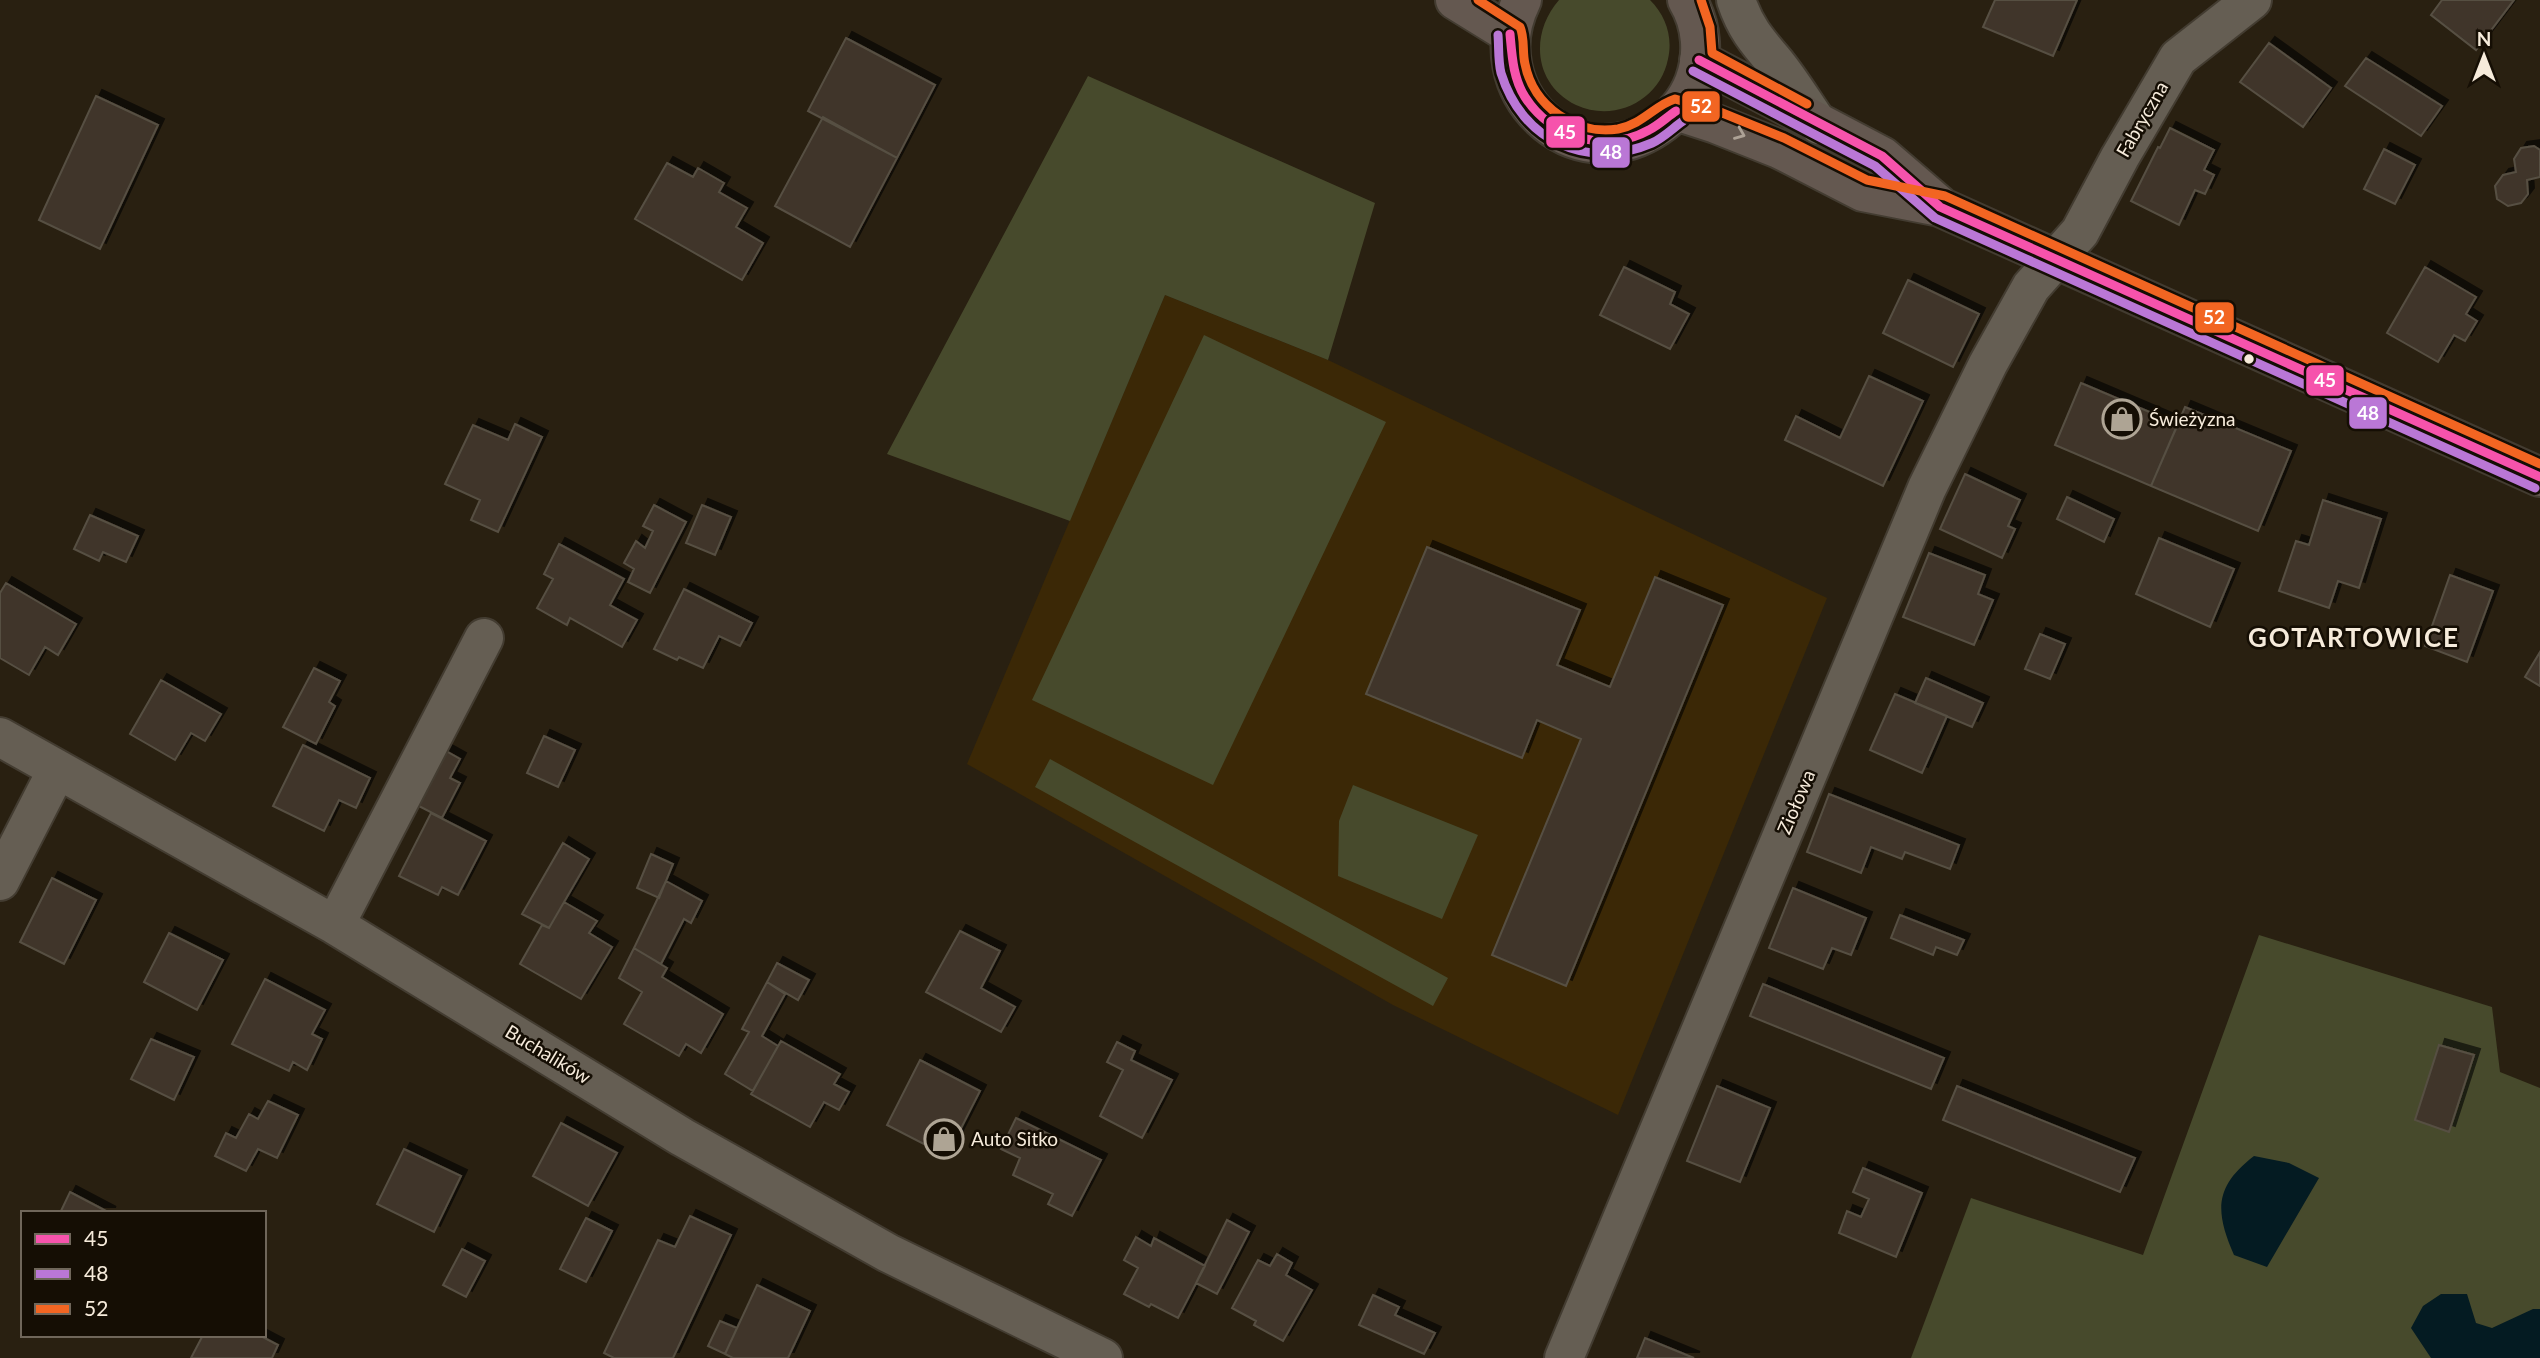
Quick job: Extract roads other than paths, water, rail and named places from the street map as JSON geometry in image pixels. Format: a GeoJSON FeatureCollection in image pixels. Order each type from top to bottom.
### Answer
{"type":"FeatureCollection","features":[{"type":"Feature","properties":{"kind":"main road"},"geometry":{"type":"LineString","coordinates":[[1455,0],[1516,17],[1511,65],[1521,93],[1539,117],[1564,134],[1594,142],[1624,141],[1652,130],[1676,111],[1692,88],[1699,60],[1698,25],[1687,0]]}},
{"type":"Feature","properties":{"kind":"main road"},"geometry":{"type":"LineString","coordinates":[[1699,60],[1882,156],[1940,207]]}},
{"type":"Feature","properties":{"kind":"main road"},"geometry":{"type":"LineString","coordinates":[[1676,111],[1779,149],[1863,192],[1940,207],[2540,477]]}},
{"type":"Feature","properties":{"kind":"street"},"geometry":{"type":"LineString","coordinates":[[1736,0],[1752,35],[1819,124]]}},
{"type":"Feature","properties":{"kind":"street","name":"Fabryczna"},"geometry":{"type":"LineString","coordinates":[[2055,259],[2080,232],[2178,58],[2252,0]]}},
{"type":"Feature","properties":{"kind":"street","name":"Ziołowa"},"geometry":{"type":"LineString","coordinates":[[1564,1358],[1927,488],[2004,335],[2031,287],[2055,259]]}},
{"type":"Feature","properties":{"kind":"street"},"geometry":{"type":"LineString","coordinates":[[335,925],[484,638]]}},
{"type":"Feature","properties":{"kind":"street","name":"Buchalików"},"geometry":{"type":"LineString","coordinates":[[0,737],[335,925],[694,1143],[888,1253],[1103,1358]]}},
{"type":"Feature","properties":{"kind":"street"},"geometry":{"type":"LineString","coordinates":[[0,881],[57,770]]}},
{"type":"Feature","properties":{"kind":"water"},"geometry":{"type":"Polygon","coordinates":[[[2254,1156],[2289,1163],[2319,1178],[2267,1267],[2234,1255],[2221,1213],[2225,1189],[2231,1178],[2254,1156]]]}},
{"type":"Feature","properties":{"kind":"water"},"geometry":{"type":"Polygon","coordinates":[[[2441,1294],[2467,1294],[2476,1323],[2492,1328],[2533,1309],[2540,1309],[2540,1358],[2431,1358],[2411,1328],[2423,1306],[2441,1294]]]}},
{"type":"Feature","properties":{"kind":"place","name":"Świeżyzna"},"geometry":{"type":"Point","coordinates":[2122,419]}},
{"type":"Feature","properties":{"kind":"place","name":"Auto Sitko"},"geometry":{"type":"Point","coordinates":[944,1139]}},
{"type":"Feature","properties":{"kind":"district","name":"GOTARTOWICE"},"geometry":{"type":"Point","coordinates":[2354,638]}}]}
